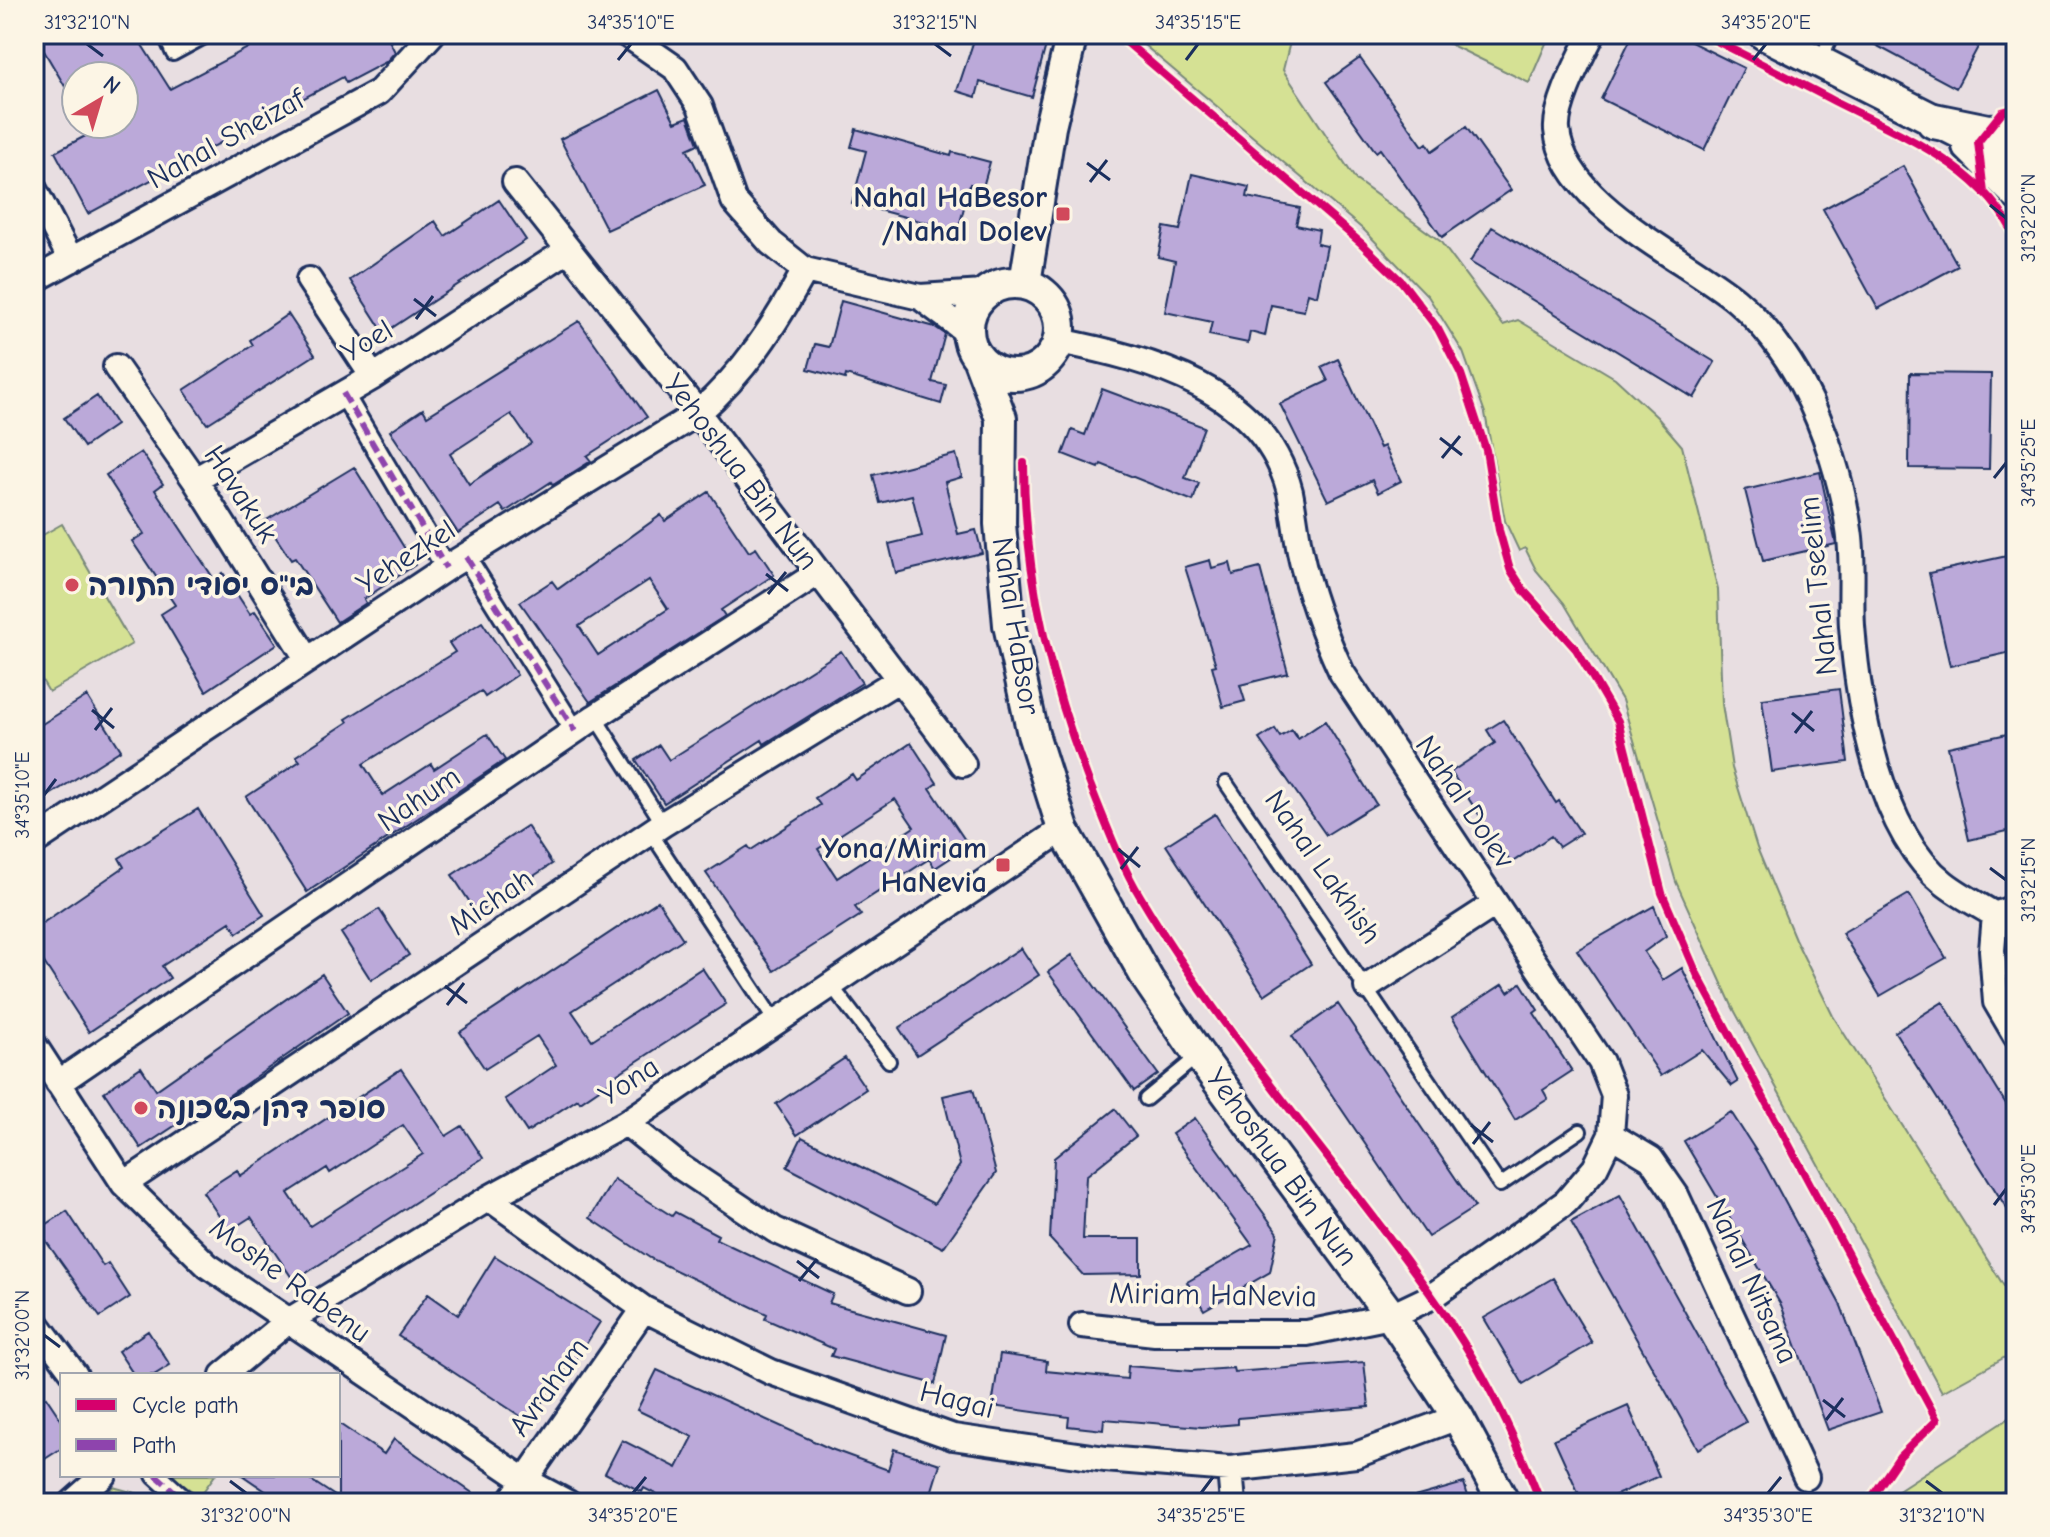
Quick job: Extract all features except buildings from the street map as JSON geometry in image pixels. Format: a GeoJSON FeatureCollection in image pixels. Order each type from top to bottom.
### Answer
{"type":"FeatureCollection","features":[{"type":"Feature","properties":{"kind":"main road"},"geometry":{"type":"LineString","coordinates":[[1934,121],[1988,132],[2016,131]]}},
{"type":"Feature","properties":{"kind":"street","name":"Nahal Sheizaf"},"geometry":{"type":"LineString","coordinates":[[34,280],[379,92],[432,34]]}},
{"type":"Feature","properties":{"kind":"street"},"geometry":{"type":"LineString","coordinates":[[626,34],[675,68],[700,106],[734,201],[762,234],[805,270],[920,297],[984,293],[1004,283],[1025,283],[1051,301],[1058,313],[1059,341],[1045,364],[1027,374],[1002,374],[920,297]]}},
{"type":"Feature","properties":{"kind":"street"},"geometry":{"type":"LineString","coordinates":[[1025,283],[1050,127],[1072,34]]}},
{"type":"Feature","properties":{"kind":"street","name":"Nahal Tseelim"},"geometry":{"type":"LineString","coordinates":[[1592,34],[1562,106],[1557,127],[1560,148],[1586,190],[1624,224],[1684,261],[1739,302],[1774,341],[1804,387],[1839,481],[1850,532],[1852,626],[1880,778],[1901,827],[1942,882],[2006,911],[1992,950],[1996,1002],[2016,1036]]}},
{"type":"Feature","properties":{"kind":"street"},"geometry":{"type":"LineString","coordinates":[[1764,34],[1934,121],[2016,158]]}},
{"type":"Feature","properties":{"kind":"street"},"geometry":{"type":"LineString","coordinates":[[1934,121],[1977,153],[2016,194]]}},
{"type":"Feature","properties":{"kind":"street","name":"Yehoshua Bin Nun"},"geometry":{"type":"LineString","coordinates":[[515,182],[698,413],[963,764]]}},
{"type":"Feature","properties":{"kind":"street"},"geometry":{"type":"LineString","coordinates":[[34,189],[71,260]]}},
{"type":"Feature","properties":{"kind":"street","name":"Yoel"},"geometry":{"type":"LineString","coordinates":[[195,480],[373,377],[568,250]]}},
{"type":"Feature","properties":{"kind":"street","name":"Yehezkel"},"geometry":{"type":"LineString","coordinates":[[34,842],[456,562],[698,413],[730,385],[766,339],[805,270]]}},
{"type":"Feature","properties":{"kind":"street"},"geometry":{"type":"LineString","coordinates":[[309,280],[373,377]]}},
{"type":"Feature","properties":{"kind":"street"},"geometry":{"type":"LineString","coordinates":[[973,347],[970,312],[984,293]]}},
{"type":"Feature","properties":{"kind":"street","name":"Nahal Dolev"},"geometry":{"type":"LineString","coordinates":[[1059,341],[1128,354],[1198,383],[1243,412],[1269,444],[1289,490],[1318,620],[1342,673],[1601,1062],[1614,1095],[1611,1135],[1595,1168],[1566,1202],[1431,1297],[1391,1316]]}},
{"type":"Feature","properties":{"kind":"street","name":"Nahal HaBsor"},"geometry":{"type":"LineString","coordinates":[[973,347],[1001,418],[1000,524],[1009,625],[1033,734],[1063,829]]}},
{"type":"Feature","properties":{"kind":"street","name":"Havakuk"},"geometry":{"type":"LineString","coordinates":[[116,367],[195,480],[308,660]]}},
{"type":"Feature","properties":{"kind":"street"},"geometry":{"type":"LineString","coordinates":[[1001,418],[1027,374]]}},
{"type":"Feature","properties":{"kind":"street"},"geometry":{"type":"LineString","coordinates":[[343,393],[456,562],[575,731]]}},
{"type":"Feature","properties":{"kind":"street","name":"Nahum"},"geometry":{"type":"LineString","coordinates":[[58,1083],[595,717],[818,573]]}},
{"type":"Feature","properties":{"kind":"street","name":"Michah"},"geometry":{"type":"LineString","coordinates":[[124,1184],[657,829],[898,680]]}},
{"type":"Feature","properties":{"kind":"street","name":"Yehoshua Bin Nun"},"geometry":{"type":"LineString","coordinates":[[1063,829],[1148,980],[1199,1055],[1391,1316],[1458,1417],[1504,1503]]}},
{"type":"Feature","properties":{"kind":"street","name":"Yona"},"geometry":{"type":"LineString","coordinates":[[225,1373],[287,1322],[489,1198],[626,1123],[774,1020],[1063,829]]}},
{"type":"Feature","properties":{"kind":"street","name":"Nahal Lakhish"},"geometry":{"type":"LineString","coordinates":[[1367,987],[1495,904]]}},
{"type":"Feature","properties":{"kind":"street","name":"Moshe Rabenu"},"geometry":{"type":"LineString","coordinates":[[34,1045],[124,1184],[208,1266],[523,1479],[568,1503]]}},
{"type":"Feature","properties":{"kind":"street"},"geometry":{"type":"LineString","coordinates":[[626,1123],[682,1168],[775,1230],[908,1291]]}},
{"type":"Feature","properties":{"kind":"street","name":"Nahal Nitsana"},"geometry":{"type":"LineString","coordinates":[[1611,1135],[1651,1159],[1676,1195],[1806,1477]]}},
{"type":"Feature","properties":{"kind":"street","name":"Hagai"},"geometry":{"type":"LineString","coordinates":[[489,1198],[644,1309],[771,1372],[953,1437],[1105,1459],[1230,1469],[1356,1455],[1458,1417]]}},
{"type":"Feature","properties":{"kind":"street","name":"Avraham"},"geometry":{"type":"LineString","coordinates":[[509,1503],[644,1309]]}},
{"type":"Feature","properties":{"kind":"street","name":"Miriam HaNevia"},"geometry":{"type":"LineString","coordinates":[[1082,1325],[1155,1333],[1307,1333],[1391,1316]]}},
{"type":"Feature","properties":{"kind":"street"},"geometry":{"type":"LineString","coordinates":[[34,1320],[74,1373]]}},
{"type":"Feature","properties":{"kind":"street"},"geometry":{"type":"LineString","coordinates":[[1230,1469],[1233,1503]]}},
{"type":"Feature","properties":{"kind":"street"},"geometry":{"type":"LineString","coordinates":[[158,1477],[187,1503]]}},
{"type":"Feature","properties":{"kind":"lane"},"geometry":{"type":"LineString","coordinates":[[164,34],[173,54],[210,34]]}},
{"type":"Feature","properties":{"kind":"lane"},"geometry":{"type":"LineString","coordinates":[[1820,62],[1832,34]]}},
{"type":"Feature","properties":{"kind":"lane"},"geometry":{"type":"LineString","coordinates":[[595,717],[657,829],[774,1020]]}},
{"type":"Feature","properties":{"kind":"lane","name":"Nahal Lakhish"},"geometry":{"type":"LineString","coordinates":[[1226,783],[1500,1185],[1580,1131]]}},
{"type":"Feature","properties":{"kind":"lane"},"geometry":{"type":"LineString","coordinates":[[831,985],[889,1061]]}},
{"type":"Feature","properties":{"kind":"lane"},"geometry":{"type":"LineString","coordinates":[[1146,1099],[1199,1055]]}},
{"type":"Feature","properties":{"kind":"green space"},"geometry":{"type":"Polygon","coordinates":[[[1131,34],[1292,34],[1283,70],[1356,180],[1440,241],[1503,325],[1518,320],[1615,378],[1657,417],[1682,446],[1718,590],[1722,704],[1732,768],[1757,848],[1795,939],[1833,1016],[2016,1305],[2016,1351],[1942,1392],[1733,1008],[1676,882],[1622,700],[1564,603],[1536,570],[1525,548],[1519,551],[1505,521],[1485,413],[1463,352],[1428,296],[1365,231],[1131,34]]]}},
{"type":"Feature","properties":{"kind":"green space"},"geometry":{"type":"Polygon","coordinates":[[[1429,34],[1550,34],[1529,83],[1429,34]]]}},
{"type":"Feature","properties":{"kind":"green space"},"geometry":{"type":"Polygon","coordinates":[[[62,524],[132,644],[49,692],[34,667],[34,540],[62,524]]]}},
{"type":"Feature","properties":{"kind":"green space"},"geometry":{"type":"Polygon","coordinates":[[[2009,1418],[2016,1428],[2016,1483],[1995,1496],[1992,1503],[1905,1503],[1897,1491],[2009,1418]]]}},
{"type":"Feature","properties":{"kind":"green space"},"geometry":{"type":"Polygon","coordinates":[[[171,1477],[214,1477],[200,1496],[171,1477]]]}},
{"type":"Feature","properties":{"kind":"green space"},"geometry":{"type":"Polygon","coordinates":[[[113,1487],[142,1495],[153,1503],[102,1503],[113,1487]]]}},
{"type":"Feature","properties":{"kind":"marked path"},"geometry":{"type":"LineString","coordinates":[[343,393],[446,568]]}},
{"type":"Feature","properties":{"kind":"marked path"},"geometry":{"type":"LineString","coordinates":[[466,557],[575,731]]}},
{"type":"Feature","properties":{"kind":"marked path"},"geometry":{"type":"LineString","coordinates":[[158,1477],[187,1503]]}},
{"type":"Feature","properties":{"kind":"cycle path"},"geometry":{"type":"LineString","coordinates":[[1117,34],[1361,243],[1402,282],[1438,329],[1461,374],[1486,450],[1499,530],[1510,569],[1525,592],[1576,649],[1618,721],[1662,893],[1697,974],[1937,1420],[1900,1456],[1868,1503]]}},
{"type":"Feature","properties":{"kind":"cycle path"},"geometry":{"type":"LineString","coordinates":[[1703,34],[1938,155],[1984,192],[2002,214],[2016,239]]}},
{"type":"Feature","properties":{"kind":"cycle path"},"geometry":{"type":"LineString","coordinates":[[1984,193],[1978,142],[2002,112],[2016,108]]}},
{"type":"Feature","properties":{"kind":"cycle path"},"geometry":{"type":"LineString","coordinates":[[1024,463],[1029,550],[1044,636],[1081,761],[1128,873],[1175,952],[1213,1007],[1452,1325],[1501,1412],[1541,1503]]}},
{"type":"Feature","properties":{"kind":"place","name":"Nahal HaBesor /Nahal Dolev"},"geometry":{"type":"Point","coordinates":[1063,214]}},
{"type":"Feature","properties":{"kind":"place","name":"בי\"ס יסודי התורה"},"geometry":{"type":"Point","coordinates":[72,585]}},
{"type":"Feature","properties":{"kind":"place","name":"Yona/Miriam HaNevia"},"geometry":{"type":"Point","coordinates":[1003,865]}},
{"type":"Feature","properties":{"kind":"place","name":"סופר דהן בשכונה"},"geometry":{"type":"Point","coordinates":[141,1108]}}]}
